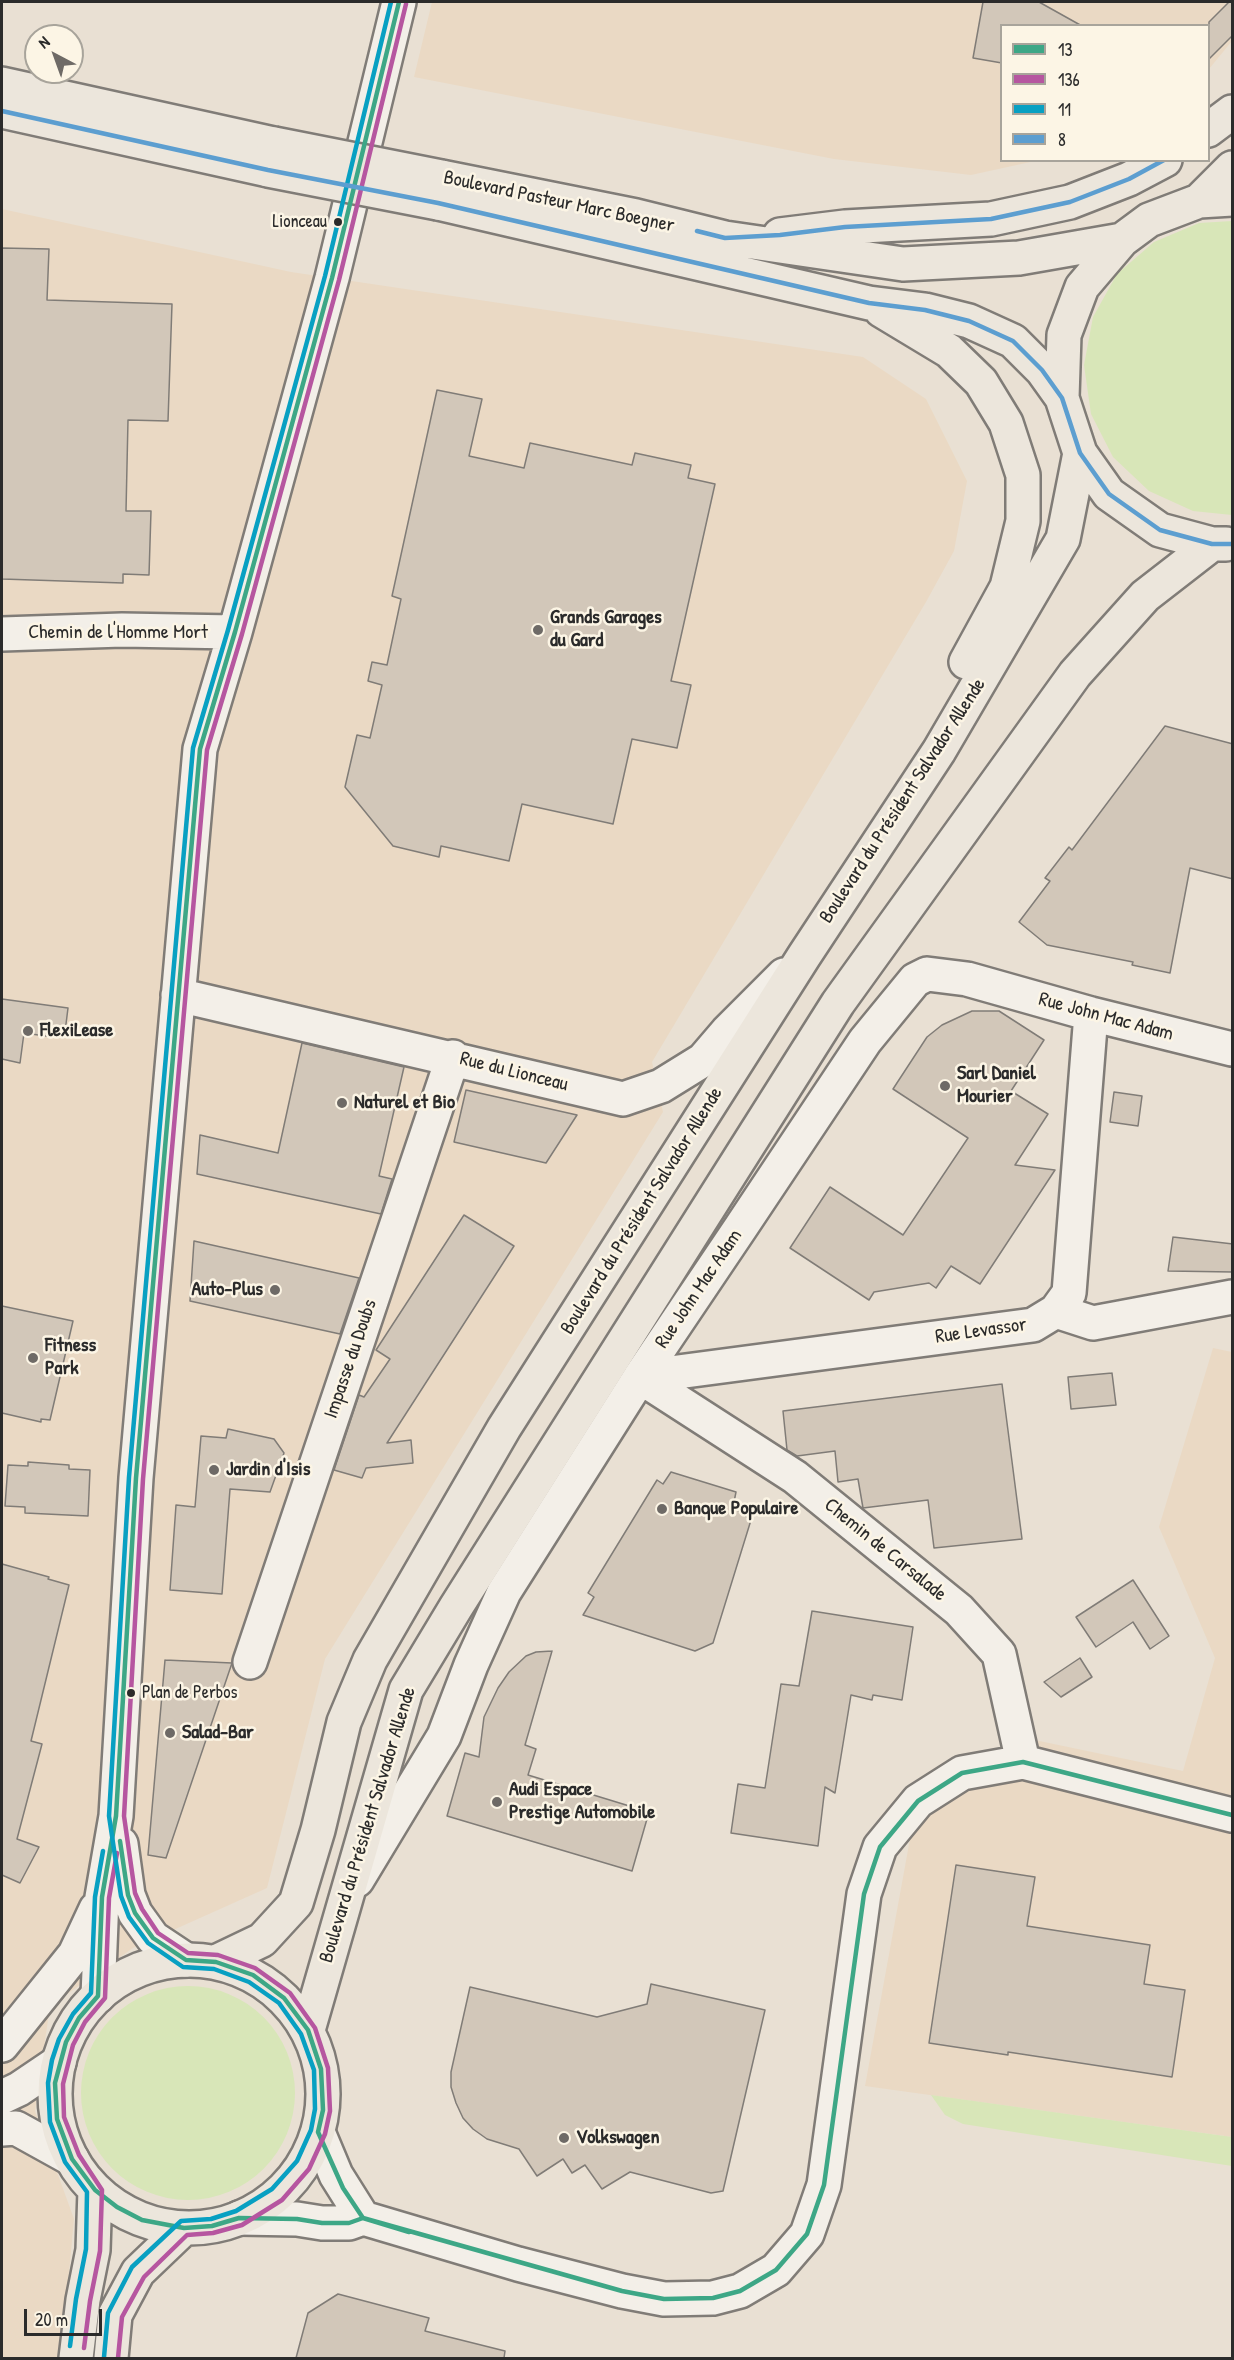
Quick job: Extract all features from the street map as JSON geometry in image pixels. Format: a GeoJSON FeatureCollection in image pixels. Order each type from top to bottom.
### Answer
{"type":"FeatureCollection","features":[{"type":"Feature","properties":{"kind":"main road","name":"Boulevard Pasteur Marc Boegner"},"geometry":{"type":"LineString","coordinates":[[2,84],[271,157]]}},
{"type":"Feature","properties":{"kind":"main road","name":"Boulevard Pasteur Marc Boegner"},"geometry":{"type":"LineString","coordinates":[[2,111],[271,157],[440,190],[636,216],[725,238],[903,264],[1019,258],[1122,240]]}},
{"type":"Feature","properties":{"kind":"main road"},"geometry":{"type":"LineString","coordinates":[[1210,129],[1233,112]]}},
{"type":"Feature","properties":{"kind":"main road"},"geometry":{"type":"LineString","coordinates":[[725,238],[780,235],[845,227],[991,219],[1070,202],[1129,179],[1161,162]]}},
{"type":"Feature","properties":{"kind":"main road"},"geometry":{"type":"LineString","coordinates":[[1199,201],[1233,168]]}},
{"type":"Feature","properties":{"kind":"main road","name":"Boulevard Pasteur Marc Boegner"},"geometry":{"type":"LineString","coordinates":[[440,190],[869,303],[925,310],[969,321],[1013,341],[1042,370],[1062,398]]}},
{"type":"Feature","properties":{"kind":"main road"},"geometry":{"type":"LineString","coordinates":[[1222,544],[1160,530],[1109,494],[1080,453],[1062,398],[1064,335],[1082,287],[1122,240],[1149,220],[1199,201],[1233,199]]}},
{"type":"Feature","properties":{"kind":"main road"},"geometry":{"type":"LineString","coordinates":[[869,303],[949,351],[981,382],[1006,423],[1023,475],[1023,521],[1006,587],[953,686],[939,752]]}},
{"type":"Feature","properties":{"kind":"main road","name":"Boulevard du Président Salvador Allende"},"geometry":{"type":"LineString","coordinates":[[201,1961],[262,1940],[296,1903],[318,1830],[344,1722],[370,1660],[504,1428],[804,956],[939,752],[1063,539],[1080,453]]}},
{"type":"Feature","properties":{"kind":"main road","name":"Boulevard du Président Salvador Allende"},"geometry":{"type":"LineString","coordinates":[[308,2030],[406,1690],[456,1607],[838,1003],[1075,674],[1145,596],[1222,544]]}},
{"type":"Feature","properties":{"kind":"main road"},"geometry":{"type":"LineString","coordinates":[[201,1961],[253,1975],[284,1998],[308,2030],[321,2069],[322,2110],[318,2132],[303,2165],[278,2195],[239,2218],[212,2226],[184,2228],[142,2220],[117,2207],[95,2190],[72,2159],[57,2119],[56,2083],[59,2062],[66,2042],[79,2018],[98,1996],[117,1981],[162,1962],[201,1961]]}},
{"type":"Feature","properties":{"kind":"main road"},"geometry":{"type":"LineString","coordinates":[[76,2358],[83,2300],[93,2250],[95,2190]]}},
{"type":"Feature","properties":{"kind":"main road"},"geometry":{"type":"LineString","coordinates":[[111,2358],[115,2315],[138,2272],[184,2228]]}},
{"type":"Feature","properties":{"kind":"street"},"geometry":{"type":"LineString","coordinates":[[98,1996],[102,1897],[116,1816],[136,1478],[200,749],[235,632],[332,278],[399,2]]}},
{"type":"Feature","properties":{"kind":"street","name":"Chemin de l'Homme Mort"},"geometry":{"type":"LineString","coordinates":[[2,634],[122,630],[235,632]]}},
{"type":"Feature","properties":{"kind":"street","name":"Rue du Lionceau"},"geometry":{"type":"LineString","coordinates":[[178,995],[453,1057],[622,1099],[661,1086],[703,1060],[727,1032],[804,956]]}},
{"type":"Feature","properties":{"kind":"street","name":"Rue John Mac Adam"},"geometry":{"type":"LineString","coordinates":[[345,1899],[444,1736],[471,1665],[504,1592],[640,1377],[865,1041],[915,980],[927,974],[967,979],[1091,1014],[1233,1049]]}},
{"type":"Feature","properties":{"kind":"street"},"geometry":{"type":"LineString","coordinates":[[1091,1014],[1069,1293],[1056,1311],[1093,1323],[1233,1297]]}},
{"type":"Feature","properties":{"kind":"street","name":"Impasse du Doubs"},"geometry":{"type":"LineString","coordinates":[[250,1662],[453,1057]]}},
{"type":"Feature","properties":{"kind":"street","name":"Rue Levassor"},"geometry":{"type":"LineString","coordinates":[[640,1377],[1033,1325],[1056,1311]]}},
{"type":"Feature","properties":{"kind":"street","name":"Chemin de Carsalade"},"geometry":{"type":"LineString","coordinates":[[640,1377],[795,1477],[959,1610],[999,1654],[1023,1762]]}},
{"type":"Feature","properties":{"kind":"street"},"geometry":{"type":"LineString","coordinates":[[239,2218],[349,2223],[363,2218],[530,2267],[622,2291],[664,2299],[713,2298],[740,2291],[776,2270],[807,2234],[824,2185],[864,1894],[880,1847],[918,1801],[962,1773],[1023,1762],[1233,1815]]}},
{"type":"Feature","properties":{"kind":"street"},"geometry":{"type":"LineString","coordinates":[[116,1816],[128,1895],[135,1913],[153,1938],[201,1961]]}},
{"type":"Feature","properties":{"kind":"street"},"geometry":{"type":"LineString","coordinates":[[2,2045],[75,1954],[102,1897]]}},
{"type":"Feature","properties":{"kind":"street"},"geometry":{"type":"LineString","coordinates":[[2,2097],[19,2089],[59,2062]]}},
{"type":"Feature","properties":{"kind":"street"},"geometry":{"type":"LineString","coordinates":[[2,2129],[16,2128],[72,2159]]}},
{"type":"Feature","properties":{"kind":"street"},"geometry":{"type":"LineString","coordinates":[[318,2132],[343,2188],[363,2218]]}},
{"type":"Feature","properties":{"kind":"shaded area"},"geometry":{"type":"Polygon","coordinates":[[[432,2],[1232,2],[1232,41],[1210,68],[1210,24],[1000,24],[1000,162],[1030,162],[971,175],[834,159],[414,77],[432,2]]]}},
{"type":"Feature","properties":{"kind":"shaded area"},"geometry":{"type":"Polygon","coordinates":[[[2,209],[291,272],[863,357],[926,399],[967,481],[954,551],[926,602],[652,1062],[663,1112],[325,1659],[267,1888],[133,1948],[50,2006],[35,2111],[74,2219],[61,2358],[2,2358],[2,209]]]}},
{"type":"Feature","properties":{"kind":"shaded area"},"geometry":{"type":"Polygon","coordinates":[[[1213,1348],[1232,1352],[1232,2137],[865,2086],[912,1828],[1025,1738],[1183,1771],[1215,1658],[1159,1527],[1213,1348]]]}},
{"type":"Feature","properties":{"kind":"green space"},"geometry":{"type":"Polygon","coordinates":[[[1232,221],[1232,515],[1193,511],[1149,491],[1113,457],[1091,414],[1084,365],[1093,317],[1117,274],[1154,242],[1199,223],[1232,221]]]}},
{"type":"Feature","properties":{"kind":"green space"},"geometry":{"type":"Polygon","coordinates":[[[188,1986],[209,1988],[229,1994],[264,2017],[287,2052],[293,2072],[295,2093],[293,2114],[287,2134],[264,2169],[229,2192],[209,2198],[188,2200],[167,2198],[147,2192],[112,2169],[89,2134],[83,2114],[81,2093],[83,2072],[89,2052],[112,2017],[147,1994],[167,1988],[188,1986]]]}},
{"type":"Feature","properties":{"kind":"green space"},"geometry":{"type":"Polygon","coordinates":[[[931,2095],[1232,2137],[1232,2166],[963,2124],[945,2115],[931,2095]]]}},
{"type":"Feature","properties":{"kind":"building"},"geometry":{"type":"Polygon","coordinates":[[[983,2],[1039,2],[1078,24],[1000,24],[1000,63],[973,58],[983,2]]]}},
{"type":"Feature","properties":{"kind":"building"},"geometry":{"type":"Polygon","coordinates":[[[1229,2],[1233,2],[1233,35],[1210,58],[1210,24],[1209,22],[1229,2]]]}},
{"type":"Feature","properties":{"kind":"building"},"geometry":{"type":"Polygon","coordinates":[[[2,248],[49,249],[47,300],[172,304],[168,421],[128,420],[126,511],[151,511],[149,575],[123,574],[123,583],[2,579],[2,248]]]}},
{"type":"Feature","properties":{"kind":"building","name":"Grands Garages du Gard"},"geometry":{"type":"Polygon","coordinates":[[[437,390],[482,399],[469,456],[524,468],[530,443],[632,465],[635,453],[691,465],[688,478],[715,484],[671,681],[691,685],[677,748],[632,739],[613,824],[522,804],[509,861],[441,846],[439,857],[393,846],[345,787],[357,735],[370,738],[382,685],[368,681],[372,662],[387,665],[401,599],[392,596],[437,390]]]}},
{"type":"Feature","properties":{"kind":"building"},"geometry":{"type":"Polygon","coordinates":[[[1165,726],[1233,744],[1233,879],[1190,868],[1170,973],[1132,965],[1133,962],[1047,945],[1019,922],[1050,881],[1045,878],[1069,847],[1072,850],[1165,726]]]}},
{"type":"Feature","properties":{"kind":"building","name":"FlexiLease"},"geometry":{"type":"Polygon","coordinates":[[[2,999],[68,1008],[65,1032],[54,1030],[53,1037],[24,1033],[20,1063],[2,1059],[2,999]]]}},
{"type":"Feature","properties":{"kind":"building"},"geometry":{"type":"Polygon","coordinates":[[[972,1011],[999,1011],[1044,1040],[1011,1091],[1048,1114],[1015,1165],[1055,1170],[980,1284],[951,1266],[936,1288],[929,1283],[874,1292],[869,1300],[790,1248],[830,1187],[903,1235],[968,1138],[893,1089],[927,1037],[942,1025],[972,1011]]]}},
{"type":"Feature","properties":{"kind":"building"},"geometry":{"type":"Polygon","coordinates":[[[302,1043],[404,1067],[379,1176],[392,1179],[381,1214],[197,1174],[200,1135],[278,1153],[302,1043]]]}},
{"type":"Feature","properties":{"kind":"building"},"geometry":{"type":"Polygon","coordinates":[[[466,1090],[577,1115],[546,1163],[454,1142],[466,1090]]]}},
{"type":"Feature","properties":{"kind":"building"},"geometry":{"type":"Polygon","coordinates":[[[1114,1092],[1142,1096],[1138,1126],[1110,1122],[1114,1092]]]}},
{"type":"Feature","properties":{"kind":"building"},"geometry":{"type":"Polygon","coordinates":[[[464,1215],[514,1246],[387,1443],[411,1440],[413,1463],[366,1468],[362,1478],[334,1470],[359,1395],[364,1397],[390,1359],[376,1350],[464,1215]]]}},
{"type":"Feature","properties":{"kind":"building"},"geometry":{"type":"Polygon","coordinates":[[[1173,1237],[1233,1244],[1233,1272],[1168,1271],[1173,1237]]]}},
{"type":"Feature","properties":{"kind":"building","name":"Auto-Plus"},"geometry":{"type":"Polygon","coordinates":[[[194,1241],[359,1278],[340,1334],[190,1301],[194,1241]]]}},
{"type":"Feature","properties":{"kind":"building","name":"Fitness Park"},"geometry":{"type":"Polygon","coordinates":[[[2,1306],[73,1321],[50,1420],[41,1419],[41,1422],[2,1413],[2,1306]]]}},
{"type":"Feature","properties":{"kind":"building"},"geometry":{"type":"Polygon","coordinates":[[[1112,1373],[1116,1405],[1071,1409],[1068,1377],[1112,1373]]]}},
{"type":"Feature","properties":{"kind":"building"},"geometry":{"type":"Polygon","coordinates":[[[1002,1384],[1022,1539],[934,1548],[928,1500],[863,1508],[858,1479],[838,1482],[835,1451],[797,1456],[787,1450],[783,1411],[1002,1384]]]}},
{"type":"Feature","properties":{"kind":"building"},"geometry":{"type":"Polygon","coordinates":[[[228,1429],[274,1439],[284,1453],[270,1492],[230,1489],[222,1594],[170,1590],[176,1505],[195,1507],[201,1436],[226,1438],[228,1429]]]}},
{"type":"Feature","properties":{"kind":"building"},"geometry":{"type":"Polygon","coordinates":[[[28,1462],[69,1465],[69,1469],[90,1470],[88,1516],[25,1513],[25,1507],[5,1506],[8,1465],[28,1466],[28,1462]]]}},
{"type":"Feature","properties":{"kind":"building"},"geometry":{"type":"Polygon","coordinates":[[[671,1472],[736,1492],[733,1507],[751,1520],[713,1643],[695,1651],[583,1615],[594,1597],[588,1593],[657,1480],[663,1484],[671,1472]]]}},
{"type":"Feature","properties":{"kind":"building"},"geometry":{"type":"Polygon","coordinates":[[[2,1564],[69,1585],[31,1741],[42,1744],[17,1839],[39,1847],[20,1883],[2,1875],[2,1564]]]}},
{"type":"Feature","properties":{"kind":"building"},"geometry":{"type":"Polygon","coordinates":[[[1133,1580],[1169,1636],[1150,1649],[1133,1622],[1096,1647],[1076,1617],[1133,1580]]]}},
{"type":"Feature","properties":{"kind":"building"},"geometry":{"type":"Polygon","coordinates":[[[812,1611],[913,1627],[902,1700],[873,1695],[872,1700],[851,1695],[835,1793],[825,1787],[818,1846],[731,1833],[738,1784],[765,1788],[781,1684],[799,1686],[812,1611]]]}},
{"type":"Feature","properties":{"kind":"building"},"geometry":{"type":"Polygon","coordinates":[[[552,1651],[525,1745],[536,1749],[528,1775],[649,1812],[632,1871],[447,1816],[465,1753],[479,1757],[484,1717],[498,1688],[509,1672],[526,1656],[536,1652],[552,1651]]]}},
{"type":"Feature","properties":{"kind":"building"},"geometry":{"type":"Polygon","coordinates":[[[1080,1658],[1092,1677],[1061,1697],[1044,1682],[1080,1658]]]}},
{"type":"Feature","properties":{"kind":"building"},"geometry":{"type":"Polygon","coordinates":[[[165,1660],[232,1663],[166,1858],[148,1855],[165,1660]]]}},
{"type":"Feature","properties":{"kind":"building"},"geometry":{"type":"Polygon","coordinates":[[[956,1865],[1035,1877],[1027,1926],[1150,1945],[1144,1984],[1185,1990],[1172,2077],[1008,2052],[1008,2055],[929,2043],[956,1865]]]}},
{"type":"Feature","properties":{"kind":"building"},"geometry":{"type":"Polygon","coordinates":[[[651,1984],[765,2010],[723,2191],[711,2193],[630,2172],[602,2189],[585,2165],[572,2173],[563,2159],[537,2176],[519,2149],[487,2139],[463,2118],[451,2087],[451,2072],[470,1987],[597,2017],[647,2004],[651,1984]]]}},
{"type":"Feature","properties":{"kind":"building"},"geometry":{"type":"Polygon","coordinates":[[[338,2294],[429,2318],[425,2331],[505,2351],[504,2358],[296,2358],[308,2313],[338,2294]]]}},
{"type":"Feature","properties":{"kind":"transit line","name":"11"},"geometry":{"type":"LineString","coordinates":[[104,2357],[108,2313],[132,2267],[181,2221],[211,2219],[236,2211],[272,2189],[297,2161],[311,2130],[315,2109],[314,2070],[301,2034],[279,2003],[249,1982],[214,1969],[183,1967],[148,1943],[129,1917],[121,1896],[109,1816],[129,1477],[193,748],[228,630],[325,276],[391,2]]}},
{"type":"Feature","properties":{"kind":"transit line","name":"13"},"geometry":{"type":"LineString","coordinates":[[399,2],[332,278],[235,632],[200,749],[136,1478],[116,1816],[102,1897],[98,1996],[79,2018],[66,2042],[55,2083],[57,2119],[72,2159],[95,2190],[117,2207],[142,2220],[184,2228],[212,2226],[239,2218],[297,2219],[322,2223],[349,2223],[363,2218],[622,2291],[664,2299],[713,2298],[740,2291],[776,2270],[807,2234],[824,2185],[864,1894],[880,1847],[918,1801],[962,1773],[1023,1762],[1232,1815]]}},
{"type":"Feature","properties":{"kind":"transit line","name":"136"},"geometry":{"type":"LineString","coordinates":[[118,2358],[122,2317],[144,2277],[187,2235],[213,2233],[242,2225],[282,2200],[309,2169],[325,2134],[330,2111],[328,2068],[315,2028],[290,1993],[255,1968],[218,1955],[188,1953],[158,1933],[142,1909],[135,1893],[124,1816],[143,1479],[207,750],[242,634],[339,280],[406,4]]}},
{"type":"Feature","properties":{"kind":"transit line","name":"8"},"geometry":{"type":"LineString","coordinates":[[2,111],[268,170],[438,203],[869,303],[925,310],[969,321],[1013,341],[1042,370],[1062,398],[1080,453],[1109,494],[1160,530],[1212,544],[1232,544]]}},
{"type":"Feature","properties":{"kind":"transit line","name":"8"},"geometry":{"type":"LineString","coordinates":[[697,231],[725,238],[780,235],[845,227],[991,219],[1070,202],[1129,179],[1160,162]]}},
{"type":"Feature","properties":{"kind":"transit line","name":"13"},"geometry":{"type":"LineString","coordinates":[[120,1841],[128,1895],[135,1913],[153,1938],[186,1960],[216,1962],[253,1975],[284,1998],[308,2030],[321,2069],[323,2110],[318,2132],[343,2188],[363,2218],[409,2232]]}},
{"type":"Feature","properties":{"kind":"transit line","name":"11"},"geometry":{"type":"LineString","coordinates":[[70,2346],[86,2249],[87,2192],[65,2162],[50,2122],[48,2083],[59,2039],[73,2014],[91,1993],[95,1897],[103,1851]]}},
{"type":"Feature","properties":{"kind":"transit line","name":"136"},"geometry":{"type":"LineString","coordinates":[[84,2348],[100,2251],[102,2190],[79,2155],[64,2117],[63,2084],[73,2045],[85,2022],[105,1998],[109,1898],[117,1853]]}},
{"type":"Feature","properties":{"kind":"place","name":"Lionceau"},"geometry":{"type":"Point","coordinates":[338,222]}},
{"type":"Feature","properties":{"kind":"place","name":"Grands Garages du Gard"},"geometry":{"type":"Point","coordinates":[538,630]}},
{"type":"Feature","properties":{"kind":"place","name":"FlexiLease"},"geometry":{"type":"Point","coordinates":[28,1031]}},
{"type":"Feature","properties":{"kind":"place","name":"Sarl Daniel Mourier"},"geometry":{"type":"Point","coordinates":[945,1086]}},
{"type":"Feature","properties":{"kind":"place","name":"Naturel et Bio"},"geometry":{"type":"Point","coordinates":[342,1103]}},
{"type":"Feature","properties":{"kind":"place","name":"Auto-Plus"},"geometry":{"type":"Point","coordinates":[275,1290]}},
{"type":"Feature","properties":{"kind":"place","name":"Fitness Park"},"geometry":{"type":"Point","coordinates":[33,1358]}},
{"type":"Feature","properties":{"kind":"place","name":"Jardin d'Isis"},"geometry":{"type":"Point","coordinates":[214,1470]}},
{"type":"Feature","properties":{"kind":"place","name":"Banque Populaire"},"geometry":{"type":"Point","coordinates":[662,1509]}},
{"type":"Feature","properties":{"kind":"place","name":"Plan de Perbos"},"geometry":{"type":"Point","coordinates":[131,1693]}},
{"type":"Feature","properties":{"kind":"place","name":"Salad-Bar"},"geometry":{"type":"Point","coordinates":[170,1733]}},
{"type":"Feature","properties":{"kind":"place","name":"Audi Espace Prestige Automobile"},"geometry":{"type":"Point","coordinates":[497,1802]}},
{"type":"Feature","properties":{"kind":"place","name":"Volkswagen"},"geometry":{"type":"Point","coordinates":[564,2138]}}]}
